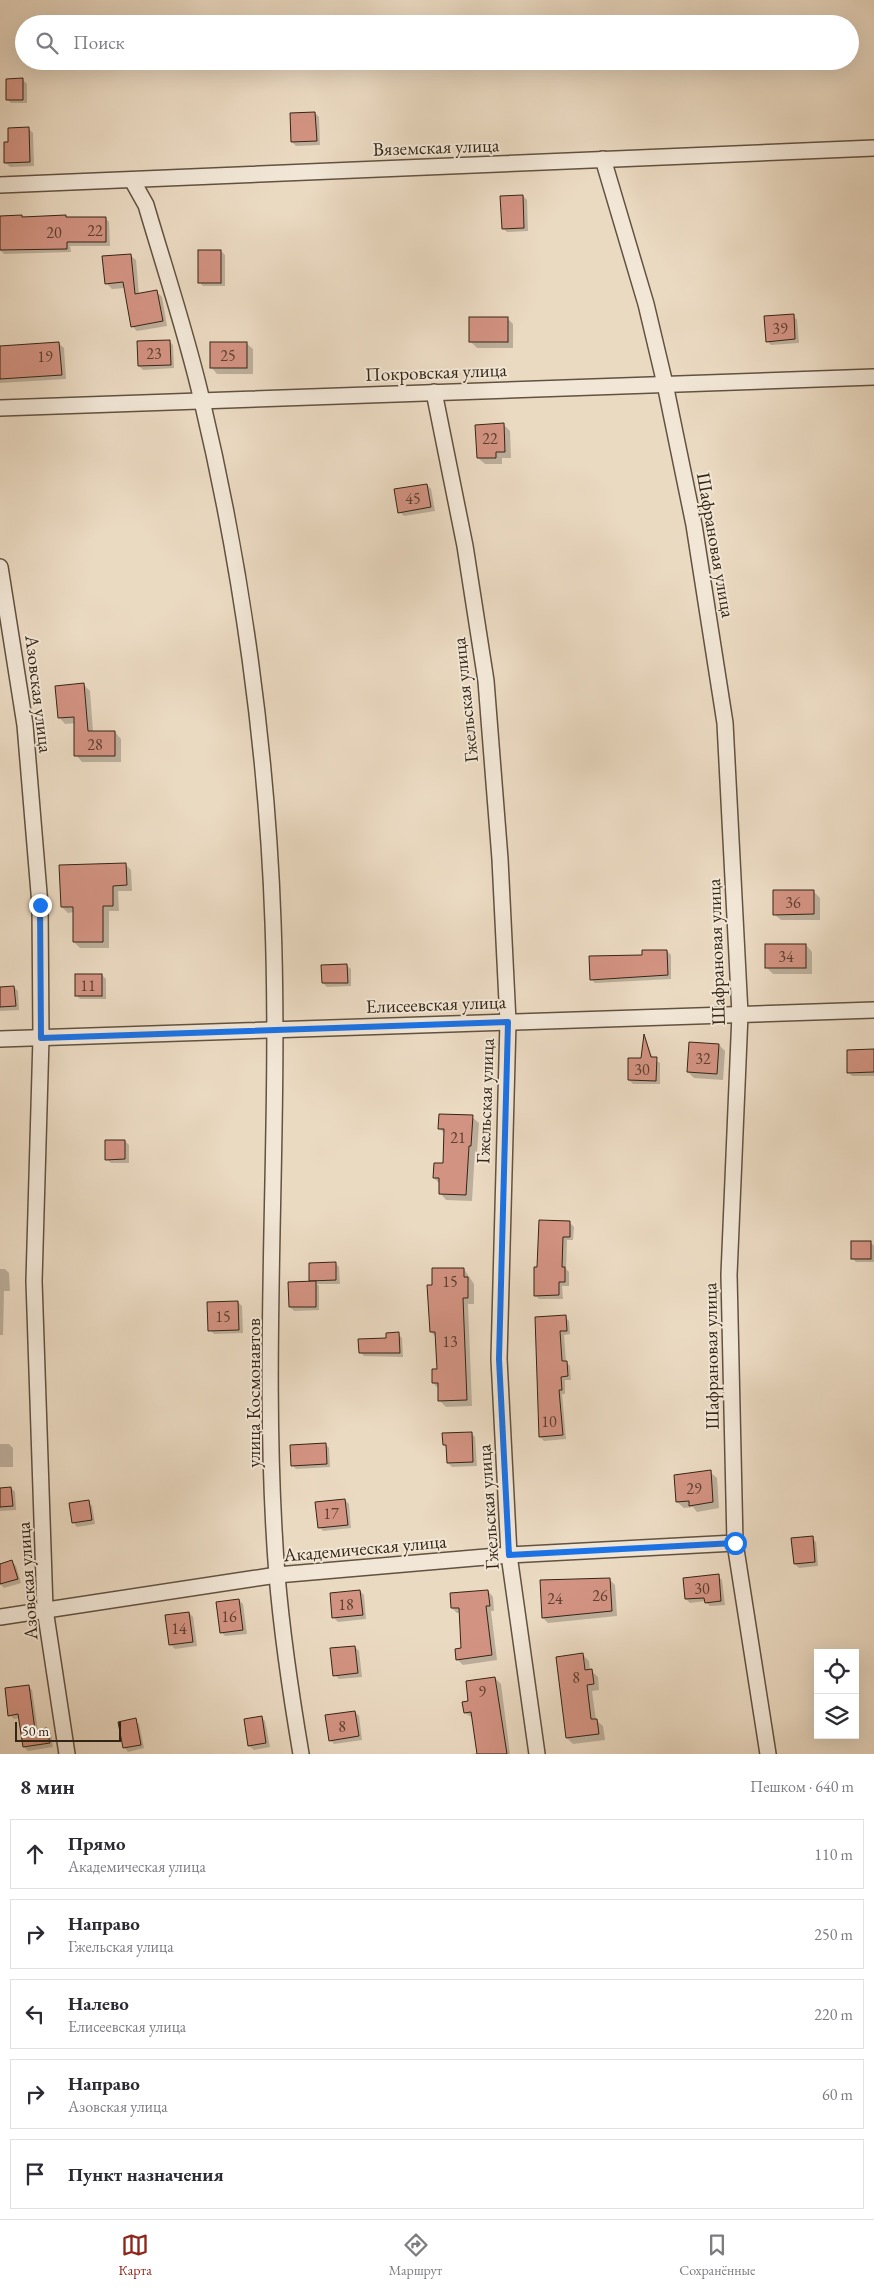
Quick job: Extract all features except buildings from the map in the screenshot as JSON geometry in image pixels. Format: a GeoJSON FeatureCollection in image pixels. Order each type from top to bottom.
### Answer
{"type":"FeatureCollection","features":[{"type":"Feature","properties":{"kind":"street","name":"Вяземская улица"},"geometry":{"type":"LineString","coordinates":[[0,185],[874,148]]}},
{"type":"Feature","properties":{"kind":"street","name":"Шафрановая улица"},"geometry":{"type":"LineString","coordinates":[[604,160],[646,304],[665,384],[694,526],[725,723],[740,1014],[730,1275],[735,1543],[768,1754]]}},
{"type":"Feature","properties":{"kind":"street","name":"улица Космонавтов"},"geometry":{"type":"LineString","coordinates":[[132,180],[146,205],[202,400],[242,600],[267,814],[273,924],[274,1030],[272,1438],[278,1575],[301,1754]]}},
{"type":"Feature","properties":{"kind":"street","name":"Покровская улица"},"geometry":{"type":"LineString","coordinates":[[0,408],[874,377]]}},
{"type":"Feature","properties":{"kind":"street","name":"Гжельская улица"},"geometry":{"type":"LineString","coordinates":[[434,392],[465,546],[486,681],[500,859],[508,1022],[499,1359],[509,1555],[536,1754]]}},
{"type":"Feature","properties":{"kind":"street","name":"Азовская улица"},"geometry":{"type":"LineString","coordinates":[[0,567],[25,724],[40,905],[41,1038],[34,1281],[45,1609],[67,1754]]}},
{"type":"Feature","properties":{"kind":"street","name":"Елисеевская улица"},"geometry":{"type":"LineString","coordinates":[[0,1039],[874,1010]]}},
{"type":"Feature","properties":{"kind":"street","name":"Академическая улица"},"geometry":{"type":"LineString","coordinates":[[0,1617],[278,1575],[509,1555],[735,1543]]}},
{"type":"Feature","properties":{"kind":"route"},"geometry":{"type":"LineString","coordinates":[[40,905],[41,1038],[508,1022],[499,1359],[509,1555],[735,1543]]}}]}
